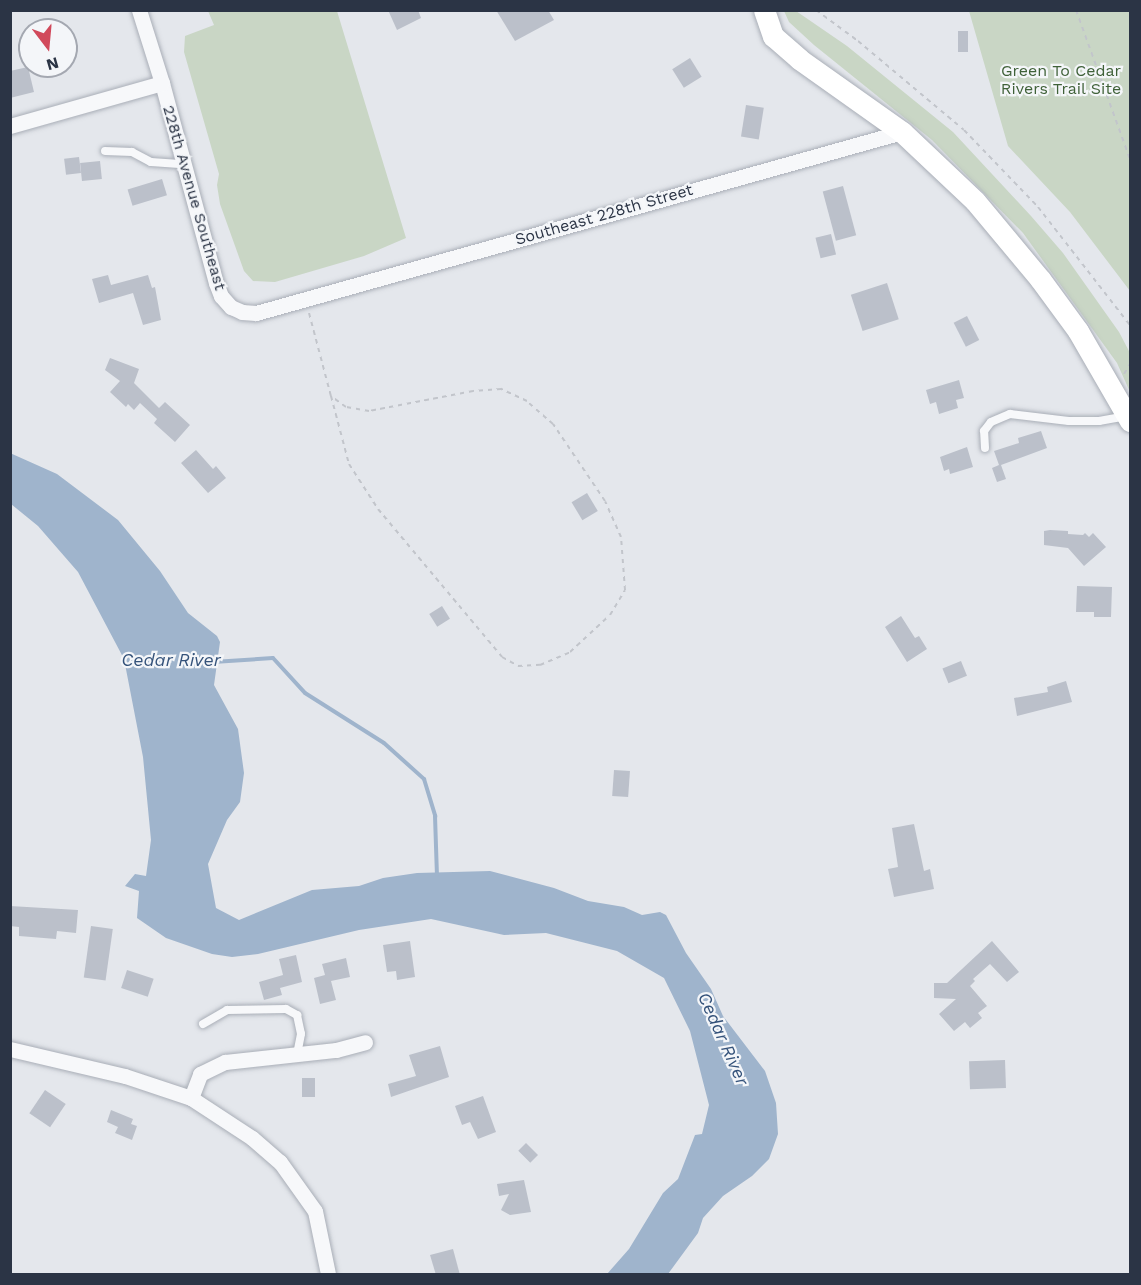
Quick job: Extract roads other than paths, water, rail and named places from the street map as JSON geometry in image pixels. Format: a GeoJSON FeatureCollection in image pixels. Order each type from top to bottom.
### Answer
{"type":"FeatureCollection","features":[{"type":"Feature","properties":{"kind":"street","name":"228th Avenue Southeast"},"geometry":{"type":"LineString","coordinates":[[139,10],[162,83],[221,296],[231,307],[249,313],[306,298]]}},
{"type":"Feature","properties":{"kind":"street"},"geometry":{"type":"LineString","coordinates":[[764,10],[773,36],[799,59],[902,132],[975,201],[1040,279],[1078,331],[1129,418]]}},
{"type":"Feature","properties":{"kind":"street"},"geometry":{"type":"LineString","coordinates":[[10,126],[162,83]]}},
{"type":"Feature","properties":{"kind":"street","name":"Southeast 228th Street"},"geometry":{"type":"LineString","coordinates":[[306,298],[902,132]]}},
{"type":"Feature","properties":{"kind":"street"},"geometry":{"type":"LineString","coordinates":[[191,1098],[200,1074],[225,1062],[336,1050],[365,1042]]}},
{"type":"Feature","properties":{"kind":"street"},"geometry":{"type":"LineString","coordinates":[[10,1049],[125,1076],[191,1098],[252,1138],[280,1162],[315,1211],[328,1275]]}},
{"type":"Feature","properties":{"kind":"lane"},"geometry":{"type":"LineString","coordinates":[[105,152],[132,152],[151,162],[183,164]]}},
{"type":"Feature","properties":{"kind":"lane"},"geometry":{"type":"LineString","coordinates":[[985,448],[984,431],[991,423],[1010,414],[1069,421],[1129,418]]}},
{"type":"Feature","properties":{"kind":"lane"},"geometry":{"type":"LineString","coordinates":[[203,1024],[227,1010],[286,1008],[297,1015],[301,1034],[297,1054]]}},
{"type":"Feature","properties":{"kind":"water","name":"Cedar River"},"geometry":{"type":"Polygon","coordinates":[[[10,453],[57,474],[118,520],[160,571],[188,613],[217,636],[220,642],[214,685],[238,729],[244,773],[240,802],[227,820],[208,864],[216,908],[239,920],[312,890],[359,886],[383,878],[417,873],[490,871],[554,888],[588,901],[624,907],[642,915],[660,912],[666,915],[686,953],[711,989],[723,1016],[765,1071],[776,1103],[778,1134],[769,1159],[752,1176],[723,1196],[703,1218],[698,1233],[668,1274],[607,1274],[629,1249],[663,1193],[678,1179],[695,1135],[702,1134],[709,1105],[690,1031],[664,978],[617,951],[546,933],[504,935],[431,919],[359,930],[258,954],[232,957],[212,954],[166,938],[137,918],[139,891],[125,886],[135,874],[146,876],[151,840],[143,757],[124,659],[78,572],[38,526],[11,504],[10,453]]]}},
{"type":"Feature","properties":{"kind":"waterway"},"geometry":{"type":"LineString","coordinates":[[213,662],[273,658],[305,693],[384,743],[424,779],[435,816],[437,875]]}},
{"type":"Feature","properties":{"kind":"park label","name":"Green To Cedar Rivers Trail Site"},"geometry":{"type":"Point","coordinates":[1061,80]}}]}
